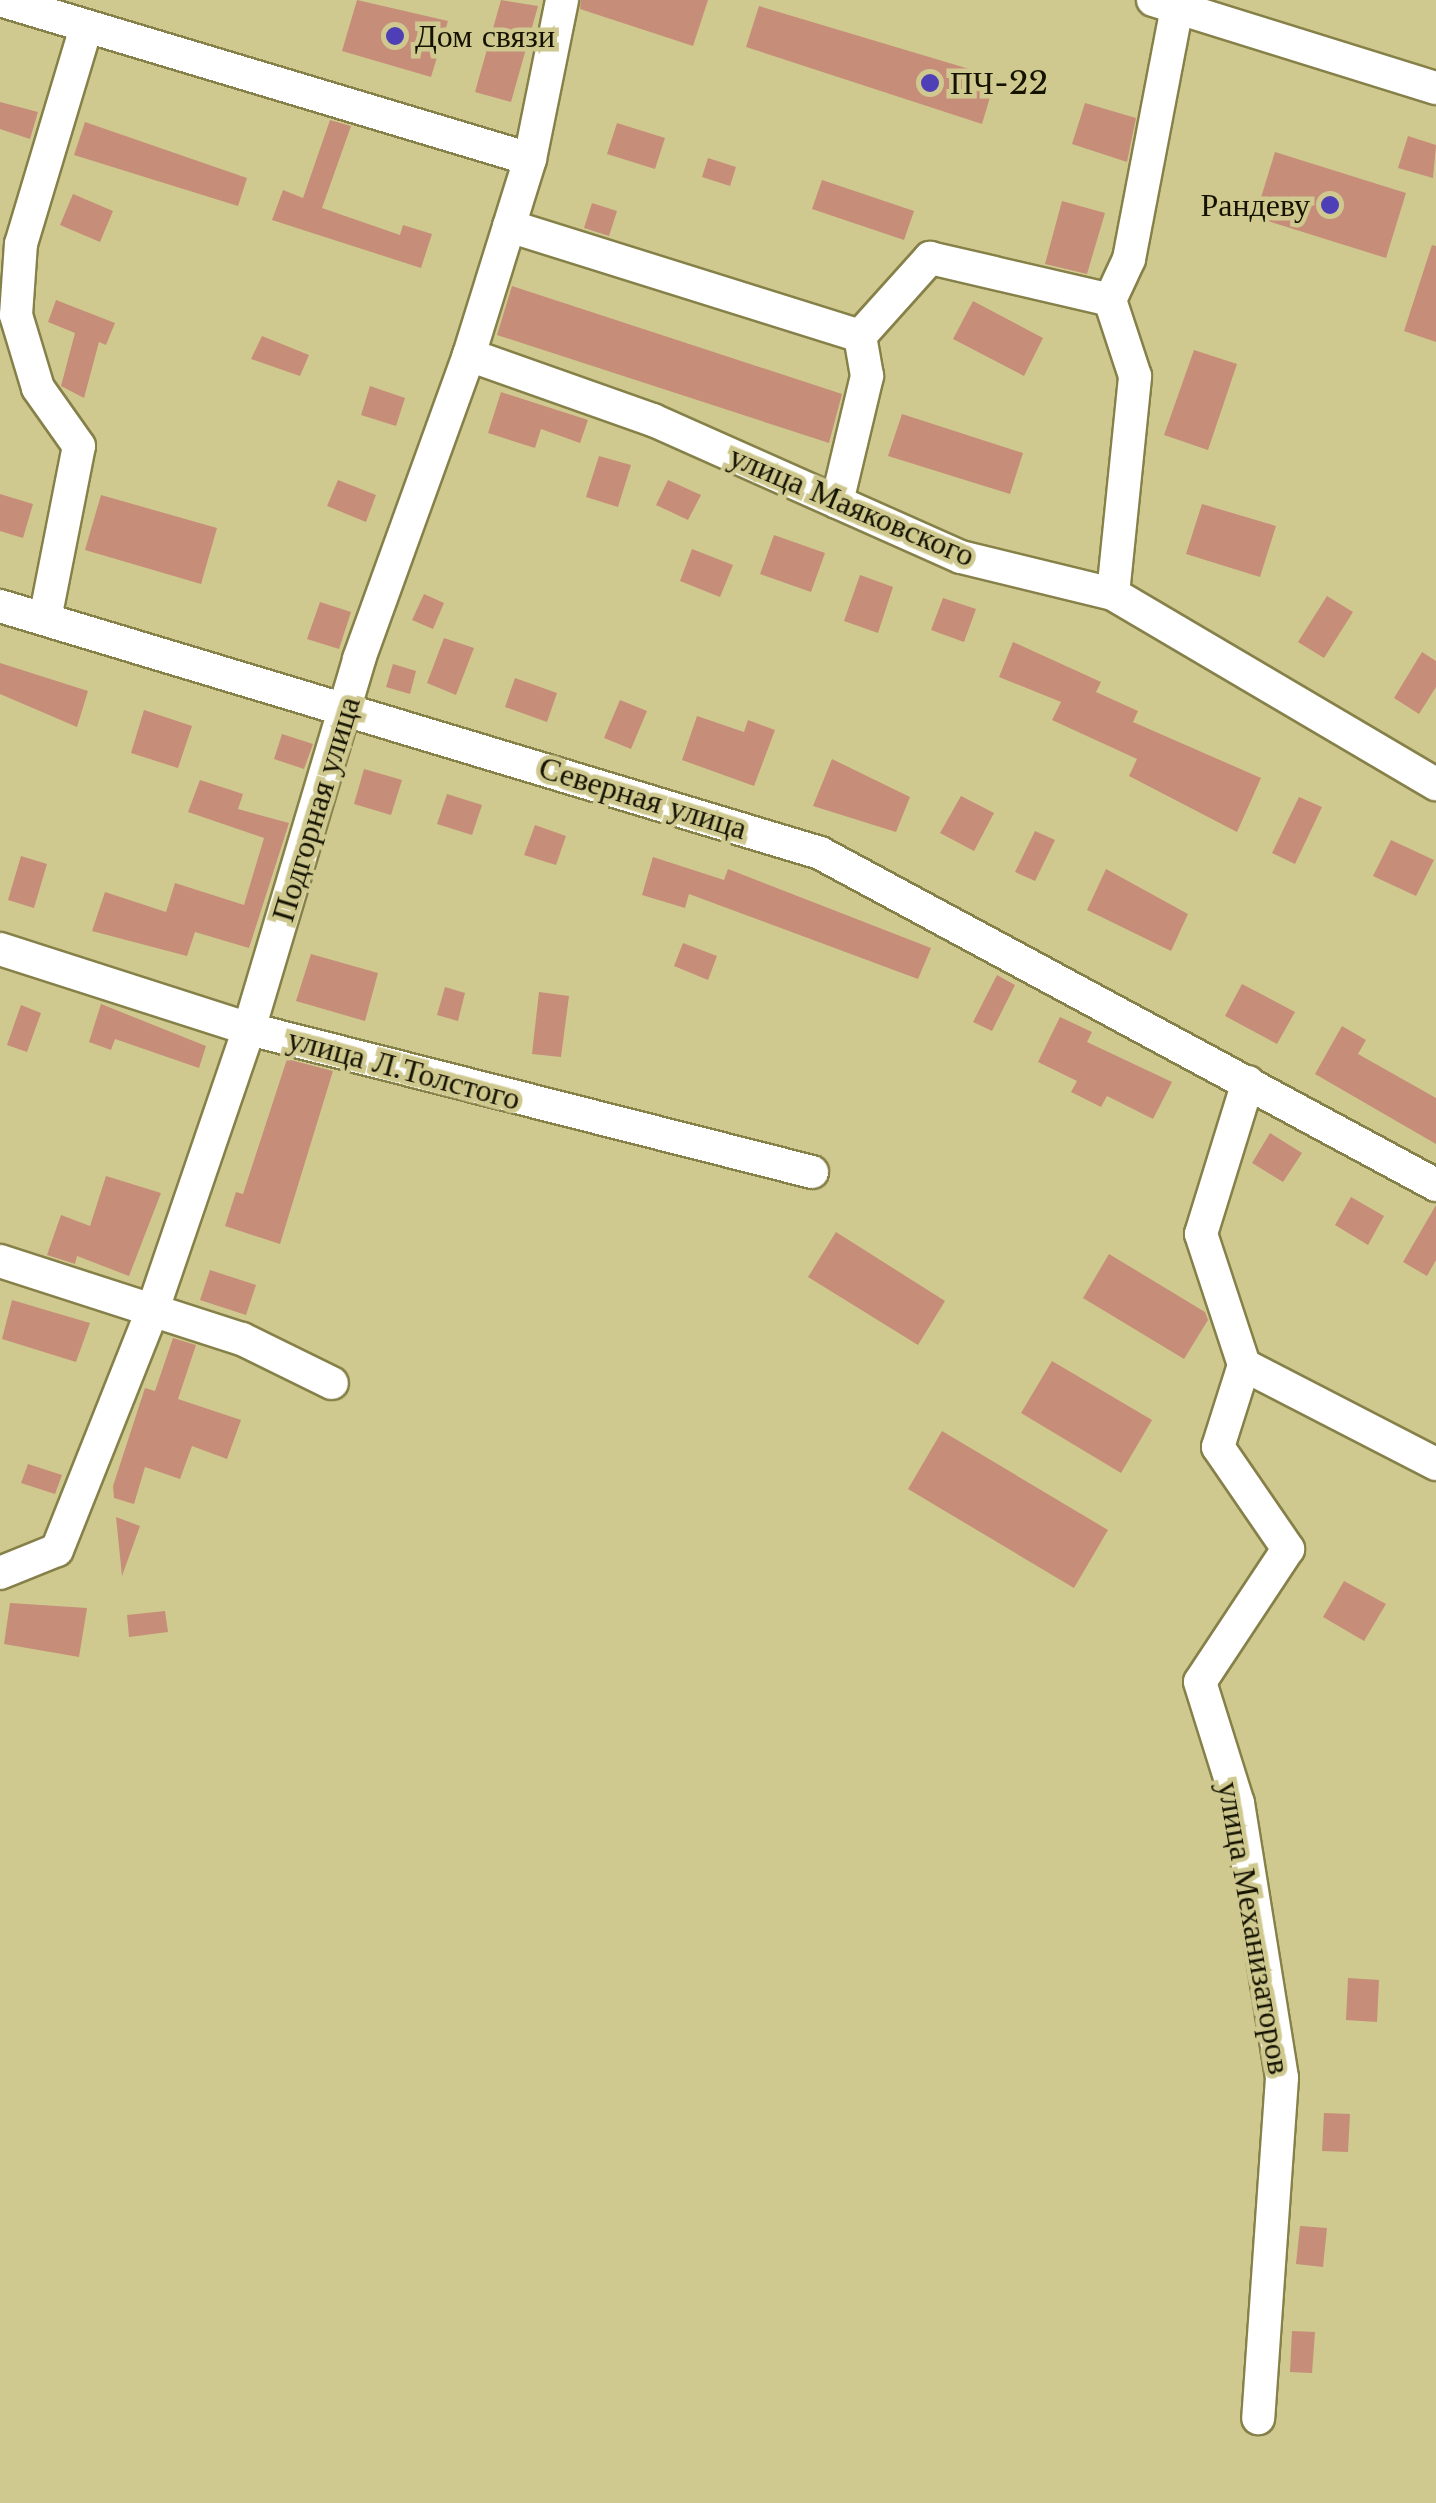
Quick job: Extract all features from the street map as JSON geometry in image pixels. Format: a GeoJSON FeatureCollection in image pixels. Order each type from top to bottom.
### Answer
{"type":"FeatureCollection","features":[{"type":"Feature","properties":{"kind":"street"},"geometry":{"type":"LineString","coordinates":[[0,0],[530,159]]}},
{"type":"Feature","properties":{"kind":"street","name":"Подгорная улица"},"geometry":{"type":"LineString","coordinates":[[0,1573],[57,1550],[152,1309],[249,1028],[350,707],[359,659],[469,355],[530,159],[562,0]]}},
{"type":"Feature","properties":{"kind":"street"},"geometry":{"type":"LineString","coordinates":[[1112,594],[1135,376],[1110,300],[1129,258],[1165,4],[1436,88]]}},
{"type":"Feature","properties":{"kind":"street"},"geometry":{"type":"LineString","coordinates":[[45,619],[79,446],[38,388],[16,315],[21,244],[86,28]]}},
{"type":"Feature","properties":{"kind":"street"},"geometry":{"type":"LineString","coordinates":[[509,226],[860,336]]}},
{"type":"Feature","properties":{"kind":"street"},"geometry":{"type":"LineString","coordinates":[[860,336],[930,258],[1110,300]]}},
{"type":"Feature","properties":{"kind":"street"},"geometry":{"type":"LineString","coordinates":[[838,502],[867,376],[860,336]]}},
{"type":"Feature","properties":{"kind":"street","name":"улица Маяковского"},"geometry":{"type":"LineString","coordinates":[[469,355],[653,420],[961,557],[1112,594],[1436,784]]}},
{"type":"Feature","properties":{"kind":"street","name":"Северная улица"},"geometry":{"type":"LineString","coordinates":[[0,606],[350,707],[820,854],[1436,1185]]}},
{"type":"Feature","properties":{"kind":"street","name":"улица Л.Толстого"},"geometry":{"type":"LineString","coordinates":[[0,950],[249,1028],[812,1172]]}},
{"type":"Feature","properties":{"kind":"street"},"geometry":{"type":"LineString","coordinates":[[1248,1082],[1202,1234],[1244,1365],[1436,1464]]}},
{"type":"Feature","properties":{"kind":"street"},"geometry":{"type":"LineString","coordinates":[[0,1261],[242,1339],[332,1384]]}},
{"type":"Feature","properties":{"kind":"street","name":"улица Механизаторов"},"geometry":{"type":"LineString","coordinates":[[1244,1365],[1218,1447],[1288,1549],[1200,1682],[1238,1803],[1282,2078],[1258,2418]]}},
{"type":"Feature","properties":{"kind":"building","name":"Дом связи"},"geometry":{"type":"Polygon","coordinates":[[[357,0],[448,21],[431,77],[342,51],[357,0]]]}},
{"type":"Feature","properties":{"kind":"building"},"geometry":{"type":"Polygon","coordinates":[[[501,0],[538,6],[511,102],[475,92],[501,0]]]}},
{"type":"Feature","properties":{"kind":"building"},"geometry":{"type":"Polygon","coordinates":[[[581,0],[708,0],[693,46],[580,9],[581,0]]]}},
{"type":"Feature","properties":{"kind":"building"},"geometry":{"type":"Polygon","coordinates":[[[759,6],[996,77],[982,124],[746,47],[759,6]]]}},
{"type":"Feature","properties":{"kind":"building"},"geometry":{"type":"Polygon","coordinates":[[[0,102],[38,112],[30,139],[0,129],[0,102]]]}},
{"type":"Feature","properties":{"kind":"building"},"geometry":{"type":"Polygon","coordinates":[[[1085,103],[1136,118],[1127,162],[1072,144],[1085,103]]]}},
{"type":"Feature","properties":{"kind":"building"},"geometry":{"type":"Polygon","coordinates":[[[330,120],[351,126],[322,208],[400,235],[403,225],[432,234],[421,268],[272,220],[283,190],[303,198],[330,120]]]}},
{"type":"Feature","properties":{"kind":"building"},"geometry":{"type":"Polygon","coordinates":[[[85,122],[247,178],[238,206],[74,155],[85,122]]]}},
{"type":"Feature","properties":{"kind":"building"},"geometry":{"type":"Polygon","coordinates":[[[617,123],[665,138],[655,169],[607,154],[617,123]]]}},
{"type":"Feature","properties":{"kind":"building"},"geometry":{"type":"Polygon","coordinates":[[[1408,136],[1436,145],[1433,178],[1398,168],[1408,136]]]}},
{"type":"Feature","properties":{"kind":"building","name":"Рандеву"},"geometry":{"type":"Polygon","coordinates":[[[1275,152],[1406,193],[1386,258],[1255,217],[1275,152]]]}},
{"type":"Feature","properties":{"kind":"building"},"geometry":{"type":"Polygon","coordinates":[[[708,158],[736,167],[730,186],[702,177],[708,158]]]}},
{"type":"Feature","properties":{"kind":"building"},"geometry":{"type":"Polygon","coordinates":[[[822,180],[914,211],[904,240],[812,209],[822,180]]]}},
{"type":"Feature","properties":{"kind":"building"},"geometry":{"type":"Polygon","coordinates":[[[73,194],[113,211],[100,242],[60,225],[73,194]]]}},
{"type":"Feature","properties":{"kind":"building"},"geometry":{"type":"Polygon","coordinates":[[[1062,201],[1105,213],[1087,274],[1045,264],[1062,201]]]}},
{"type":"Feature","properties":{"kind":"building"},"geometry":{"type":"Polygon","coordinates":[[[592,203],[617,211],[609,236],[584,228],[592,203]]]}},
{"type":"Feature","properties":{"kind":"building"},"geometry":{"type":"Polygon","coordinates":[[[1432,245],[1436,246],[1436,342],[1404,331],[1432,245]]]}},
{"type":"Feature","properties":{"kind":"building"},"geometry":{"type":"Polygon","coordinates":[[[512,286],[842,394],[829,443],[497,335],[512,286]]]}},
{"type":"Feature","properties":{"kind":"building"},"geometry":{"type":"Polygon","coordinates":[[[56,300],[115,323],[106,345],[99,342],[84,398],[61,386],[75,333],[48,322],[56,300]]]}},
{"type":"Feature","properties":{"kind":"building"},"geometry":{"type":"Polygon","coordinates":[[[973,301],[1043,338],[1024,376],[953,339],[973,301]]]}},
{"type":"Feature","properties":{"kind":"building"},"geometry":{"type":"Polygon","coordinates":[[[262,336],[309,355],[300,376],[251,359],[262,336]]]}},
{"type":"Feature","properties":{"kind":"building"},"geometry":{"type":"Polygon","coordinates":[[[1194,350],[1237,364],[1208,450],[1164,435],[1194,350]]]}},
{"type":"Feature","properties":{"kind":"building"},"geometry":{"type":"Polygon","coordinates":[[[370,386],[405,398],[396,426],[361,415],[370,386]]]}},
{"type":"Feature","properties":{"kind":"building"},"geometry":{"type":"Polygon","coordinates":[[[501,392],[588,420],[580,443],[541,429],[535,448],[488,433],[501,392]]]}},
{"type":"Feature","properties":{"kind":"building"},"geometry":{"type":"Polygon","coordinates":[[[902,414],[1023,453],[1010,494],[888,456],[902,414]]]}},
{"type":"Feature","properties":{"kind":"building"},"geometry":{"type":"Polygon","coordinates":[[[599,456],[631,465],[618,507],[586,497],[599,456]]]}},
{"type":"Feature","properties":{"kind":"building"},"geometry":{"type":"Polygon","coordinates":[[[338,480],[376,495],[366,522],[327,506],[338,480]]]}},
{"type":"Feature","properties":{"kind":"building"},"geometry":{"type":"Polygon","coordinates":[[[668,480],[701,495],[688,520],[656,505],[668,480]]]}},
{"type":"Feature","properties":{"kind":"building"},"geometry":{"type":"Polygon","coordinates":[[[0,494],[33,504],[23,538],[0,531],[0,494]]]}},
{"type":"Feature","properties":{"kind":"building"},"geometry":{"type":"Polygon","coordinates":[[[101,495],[217,528],[201,584],[85,550],[101,495]]]}},
{"type":"Feature","properties":{"kind":"building"},"geometry":{"type":"Polygon","coordinates":[[[1202,504],[1276,526],[1260,577],[1186,554],[1202,504]]]}},
{"type":"Feature","properties":{"kind":"building"},"geometry":{"type":"Polygon","coordinates":[[[774,535],[825,553],[811,592],[760,574],[774,535]]]}},
{"type":"Feature","properties":{"kind":"building"},"geometry":{"type":"Polygon","coordinates":[[[692,549],[733,565],[720,597],[680,581],[692,549]]]}},
{"type":"Feature","properties":{"kind":"building"},"geometry":{"type":"Polygon","coordinates":[[[860,575],[893,587],[878,633],[844,621],[860,575]]]}},
{"type":"Feature","properties":{"kind":"building"},"geometry":{"type":"Polygon","coordinates":[[[424,594],[444,603],[433,629],[412,620],[424,594]]]}},
{"type":"Feature","properties":{"kind":"building"},"geometry":{"type":"Polygon","coordinates":[[[1327,596],[1353,612],[1324,658],[1298,642],[1327,596]]]}},
{"type":"Feature","properties":{"kind":"building"},"geometry":{"type":"Polygon","coordinates":[[[943,598],[976,609],[964,642],[931,630],[943,598]]]}},
{"type":"Feature","properties":{"kind":"building"},"geometry":{"type":"Polygon","coordinates":[[[320,602],[351,612],[339,649],[307,639],[320,602]]]}},
{"type":"Feature","properties":{"kind":"building"},"geometry":{"type":"Polygon","coordinates":[[[444,638],[474,648],[456,695],[427,683],[444,638]]]}},
{"type":"Feature","properties":{"kind":"building"},"geometry":{"type":"Polygon","coordinates":[[[1013,642],[1101,682],[1096,692],[1138,711],[1133,722],[1261,778],[1237,832],[1129,776],[1137,759],[1052,720],[1061,702],[999,677],[1013,642]]]}},
{"type":"Feature","properties":{"kind":"building"},"geometry":{"type":"Polygon","coordinates":[[[1422,652],[1436,661],[1436,687],[1419,714],[1394,698],[1422,652]]]}},
{"type":"Feature","properties":{"kind":"building"},"geometry":{"type":"Polygon","coordinates":[[[0,663],[88,691],[77,727],[0,694],[0,663]]]}},
{"type":"Feature","properties":{"kind":"building"},"geometry":{"type":"Polygon","coordinates":[[[393,664],[416,671],[410,694],[386,687],[393,664]]]}},
{"type":"Feature","properties":{"kind":"building"},"geometry":{"type":"Polygon","coordinates":[[[515,678],[557,693],[547,722],[505,707],[515,678]]]}},
{"type":"Feature","properties":{"kind":"building"},"geometry":{"type":"Polygon","coordinates":[[[620,700],[647,711],[631,749],[604,738],[620,700]]]}},
{"type":"Feature","properties":{"kind":"building"},"geometry":{"type":"Polygon","coordinates":[[[144,710],[192,726],[178,768],[131,753],[144,710]]]}},
{"type":"Feature","properties":{"kind":"building"},"geometry":{"type":"Polygon","coordinates":[[[697,716],[744,732],[748,720],[775,730],[754,786],[682,760],[697,716]]]}},
{"type":"Feature","properties":{"kind":"building"},"geometry":{"type":"Polygon","coordinates":[[[282,734],[313,744],[304,769],[274,759],[282,734]]]}},
{"type":"Feature","properties":{"kind":"building"},"geometry":{"type":"Polygon","coordinates":[[[832,759],[910,797],[896,832],[813,806],[832,759]]]}},
{"type":"Feature","properties":{"kind":"building"},"geometry":{"type":"Polygon","coordinates":[[[364,769],[402,780],[391,815],[354,804],[364,769]]]}},
{"type":"Feature","properties":{"kind":"building"},"geometry":{"type":"Polygon","coordinates":[[[200,780],[243,794],[238,809],[289,823],[249,948],[195,932],[187,956],[92,931],[105,892],[166,912],[175,883],[244,905],[264,838],[188,812],[200,780]]]}},
{"type":"Feature","properties":{"kind":"building"},"geometry":{"type":"Polygon","coordinates":[[[447,794],[482,805],[472,835],[437,824],[447,794]]]}},
{"type":"Feature","properties":{"kind":"building"},"geometry":{"type":"Polygon","coordinates":[[[961,796],[994,813],[974,851],[940,833],[961,796]]]}},
{"type":"Feature","properties":{"kind":"building"},"geometry":{"type":"Polygon","coordinates":[[[1299,797],[1322,807],[1295,864],[1272,853],[1299,797]]]}},
{"type":"Feature","properties":{"kind":"building"},"geometry":{"type":"Polygon","coordinates":[[[535,825],[566,836],[556,865],[524,855],[535,825]]]}},
{"type":"Feature","properties":{"kind":"building"},"geometry":{"type":"Polygon","coordinates":[[[1035,831],[1055,840],[1035,881],[1015,872],[1035,831]]]}},
{"type":"Feature","properties":{"kind":"building"},"geometry":{"type":"Polygon","coordinates":[[[1391,840],[1434,860],[1416,896],[1373,876],[1391,840]]]}},
{"type":"Feature","properties":{"kind":"building"},"geometry":{"type":"Polygon","coordinates":[[[21,856],[47,864],[34,908],[8,900],[21,856]]]}},
{"type":"Feature","properties":{"kind":"building"},"geometry":{"type":"Polygon","coordinates":[[[653,857],[724,880],[728,869],[931,948],[918,979],[689,894],[685,908],[642,895],[653,857]]]}},
{"type":"Feature","properties":{"kind":"building"},"geometry":{"type":"Polygon","coordinates":[[[1106,869],[1188,914],[1171,951],[1087,910],[1106,869]]]}},
{"type":"Feature","properties":{"kind":"building"},"geometry":{"type":"Polygon","coordinates":[[[683,943],[717,956],[708,980],[674,966],[683,943]]]}},
{"type":"Feature","properties":{"kind":"building"},"geometry":{"type":"Polygon","coordinates":[[[311,954],[378,973],[365,1021],[296,1001],[311,954]]]}},
{"type":"Feature","properties":{"kind":"building"},"geometry":{"type":"Polygon","coordinates":[[[997,975],[1015,985],[992,1031],[973,1022],[997,975]]]}},
{"type":"Feature","properties":{"kind":"building"},"geometry":{"type":"Polygon","coordinates":[[[1242,984],[1295,1012],[1277,1044],[1225,1016],[1242,984]]]}},
{"type":"Feature","properties":{"kind":"building"},"geometry":{"type":"Polygon","coordinates":[[[445,987],[465,993],[458,1021],[437,1015],[445,987]]]}},
{"type":"Feature","properties":{"kind":"building"},"geometry":{"type":"Polygon","coordinates":[[[539,992],[569,996],[561,1057],[532,1054],[539,992]]]}},
{"type":"Feature","properties":{"kind":"building"},"geometry":{"type":"Polygon","coordinates":[[[101,1004],[206,1046],[199,1068],[115,1039],[111,1050],[89,1042],[101,1004]]]}},
{"type":"Feature","properties":{"kind":"building"},"geometry":{"type":"Polygon","coordinates":[[[21,1005],[41,1013],[27,1052],[7,1045],[21,1005]]]}},
{"type":"Feature","properties":{"kind":"building"},"geometry":{"type":"Polygon","coordinates":[[[1060,1017],[1092,1032],[1087,1042],[1172,1082],[1153,1119],[1107,1096],[1101,1107],[1071,1092],[1077,1081],[1038,1062],[1060,1017]]]}},
{"type":"Feature","properties":{"kind":"building"},"geometry":{"type":"Polygon","coordinates":[[[1342,1026],[1366,1040],[1358,1054],[1436,1098],[1436,1144],[1315,1074],[1342,1026]]]}},
{"type":"Feature","properties":{"kind":"building"},"geometry":{"type":"Polygon","coordinates":[[[287,1059],[333,1071],[280,1244],[225,1226],[236,1192],[243,1194],[287,1059]]]}},
{"type":"Feature","properties":{"kind":"building"},"geometry":{"type":"Polygon","coordinates":[[[1270,1133],[1302,1153],[1283,1182],[1252,1163],[1270,1133]]]}},
{"type":"Feature","properties":{"kind":"building"},"geometry":{"type":"Polygon","coordinates":[[[106,1176],[161,1193],[129,1276],[77,1256],[75,1264],[47,1255],[61,1215],[90,1226],[106,1176]]]}},
{"type":"Feature","properties":{"kind":"building"},"geometry":{"type":"Polygon","coordinates":[[[1351,1197],[1384,1216],[1368,1245],[1335,1225],[1351,1197]]]}},
{"type":"Feature","properties":{"kind":"building"},"geometry":{"type":"Polygon","coordinates":[[[1436,1205],[1436,1260],[1427,1276],[1403,1262],[1436,1205]]]}},
{"type":"Feature","properties":{"kind":"building"},"geometry":{"type":"Polygon","coordinates":[[[836,1232],[945,1301],[918,1345],[808,1277],[836,1232]]]}},
{"type":"Feature","properties":{"kind":"building"},"geometry":{"type":"Polygon","coordinates":[[[1109,1254],[1205,1312],[1208,1320],[1184,1359],[1083,1298],[1109,1254]]]}},
{"type":"Feature","properties":{"kind":"building"},"geometry":{"type":"Polygon","coordinates":[[[210,1270],[256,1285],[246,1315],[200,1300],[210,1270]]]}},
{"type":"Feature","properties":{"kind":"building"},"geometry":{"type":"Polygon","coordinates":[[[12,1300],[90,1323],[76,1362],[2,1339],[12,1300]]]}},
{"type":"Feature","properties":{"kind":"building"},"geometry":{"type":"Polygon","coordinates":[[[173,1338],[196,1345],[178,1399],[241,1420],[227,1459],[192,1446],[180,1479],[145,1467],[134,1504],[114,1498],[113,1486],[145,1388],[155,1391],[173,1338]]]}},
{"type":"Feature","properties":{"kind":"building"},"geometry":{"type":"Polygon","coordinates":[[[1052,1361],[1152,1420],[1121,1473],[1021,1413],[1052,1361]]]}},
{"type":"Feature","properties":{"kind":"building"},"geometry":{"type":"Polygon","coordinates":[[[942,1431],[1108,1530],[1074,1588],[908,1489],[942,1431]]]}},
{"type":"Feature","properties":{"kind":"building"},"geometry":{"type":"Polygon","coordinates":[[[28,1464],[62,1475],[55,1494],[21,1483],[28,1464]]]}},
{"type":"Feature","properties":{"kind":"building"},"geometry":{"type":"Polygon","coordinates":[[[116,1517],[140,1526],[122,1576],[116,1517]]]}},
{"type":"Feature","properties":{"kind":"building"},"geometry":{"type":"Polygon","coordinates":[[[1344,1581],[1386,1604],[1364,1641],[1323,1617],[1344,1581]]]}},
{"type":"Feature","properties":{"kind":"building"},"geometry":{"type":"Polygon","coordinates":[[[10,1603],[87,1608],[79,1657],[4,1644],[10,1603]]]}},
{"type":"Feature","properties":{"kind":"building"},"geometry":{"type":"Polygon","coordinates":[[[165,1611],[168,1632],[129,1637],[127,1615],[165,1611]]]}},
{"type":"Feature","properties":{"kind":"building"},"geometry":{"type":"Polygon","coordinates":[[[1348,1978],[1379,1980],[1377,2022],[1346,2020],[1348,1978]]]}},
{"type":"Feature","properties":{"kind":"building"},"geometry":{"type":"Polygon","coordinates":[[[1324,2113],[1350,2114],[1348,2152],[1322,2151],[1324,2113]]]}},
{"type":"Feature","properties":{"kind":"building"},"geometry":{"type":"Polygon","coordinates":[[[1300,2226],[1327,2228],[1323,2267],[1296,2264],[1300,2226]]]}},
{"type":"Feature","properties":{"kind":"building"},"geometry":{"type":"Polygon","coordinates":[[[1292,2331],[1315,2332],[1312,2373],[1290,2372],[1292,2331]]]}},
{"type":"Feature","properties":{"kind":"place","name":"Дом связи"},"geometry":{"type":"Point","coordinates":[395,36]}},
{"type":"Feature","properties":{"kind":"place","name":"ПЧ-22"},"geometry":{"type":"Point","coordinates":[930,83]}},
{"type":"Feature","properties":{"kind":"place","name":"Рандеву"},"geometry":{"type":"Point","coordinates":[1330,205]}}]}
